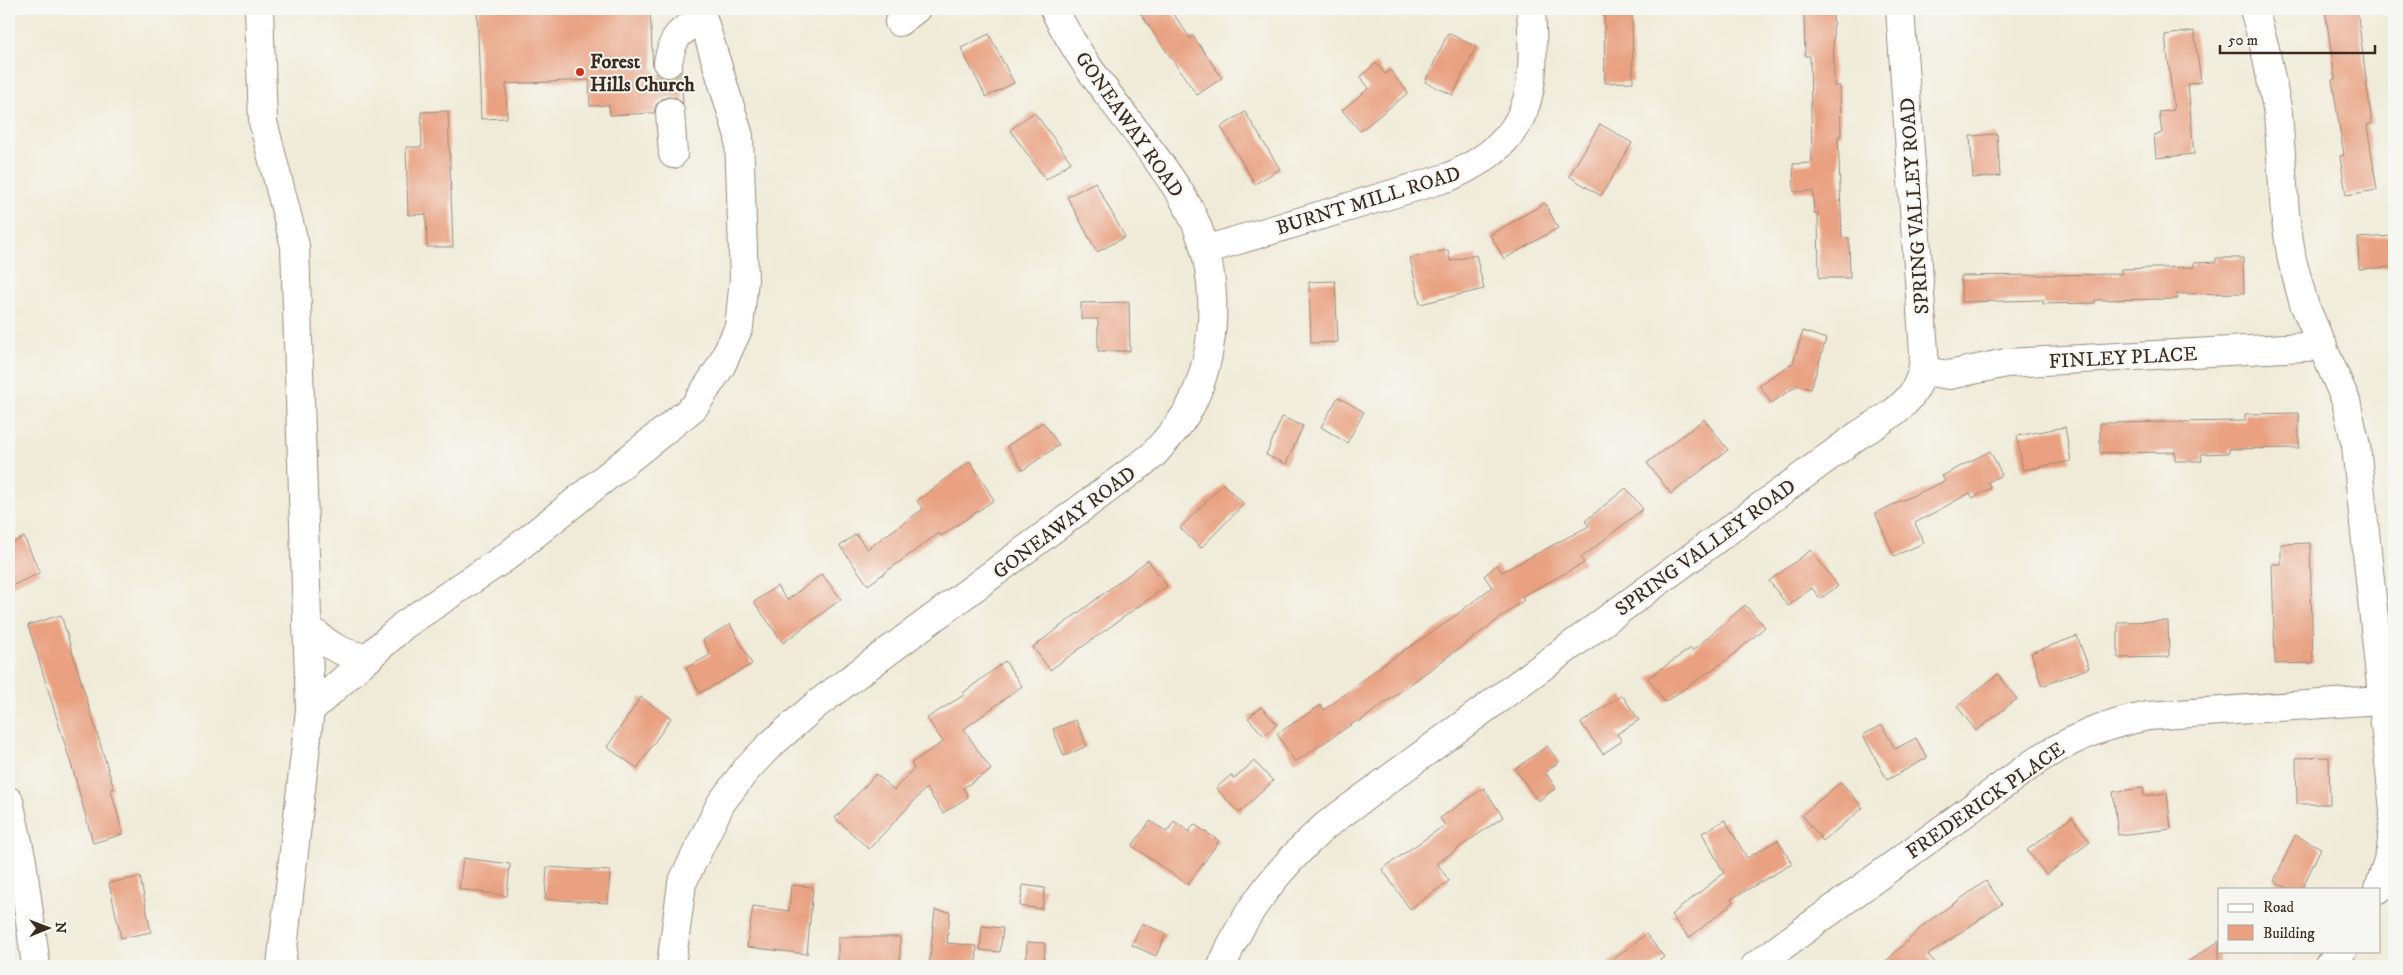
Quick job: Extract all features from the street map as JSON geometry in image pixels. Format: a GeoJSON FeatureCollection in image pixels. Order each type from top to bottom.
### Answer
{"type":"FeatureCollection","features":[{"type":"Feature","properties":{"kind":"street"},"geometry":{"type":"LineString","coordinates":[[259,9],[263,122],[296,246],[310,710],[281,966]]}},
{"type":"Feature","properties":{"kind":"street","name":"GONEAWAY ROAD"},"geometry":{"type":"LineString","coordinates":[[672,966],[682,883],[721,803],[746,770],[768,747],[817,704],[1152,456],[1176,429],[1192,402],[1201,379],[1211,336],[1213,306],[1205,250],[1197,226],[1181,194],[1087,66],[1054,9]]}},
{"type":"Feature","properties":{"kind":"street","name":"BURNT MILL ROAD"},"geometry":{"type":"LineString","coordinates":[[1205,250],[1450,177],[1470,168],[1492,153],[1511,133],[1530,95],[1534,57],[1531,9]]}},
{"type":"Feature","properties":{"kind":"street","name":"SPRING VALLEY ROAD"},"geometry":{"type":"LineString","coordinates":[[1222,966],[1233,939],[1268,884],[1298,850],[1325,826],[1848,442],[1900,409],[1915,390],[1924,371],[1900,9]]}},
{"type":"Feature","properties":{"kind":"street"},"geometry":{"type":"LineString","coordinates":[[2254,9],[2265,49],[2278,113],[2285,214],[2292,260],[2304,304],[2346,401],[2356,446],[2389,699],[2394,812],[2390,850],[2379,888]]}},
{"type":"Feature","properties":{"kind":"street"},"geometry":{"type":"LineString","coordinates":[[310,710],[404,625],[506,557],[694,407],[721,366],[739,327],[744,279],[739,136],[702,14],[680,31],[672,41],[668,63]]}},
{"type":"Feature","properties":{"kind":"street"},"geometry":{"type":"LineString","coordinates":[[670,112],[673,154]]}},
{"type":"Feature","properties":{"kind":"street","name":"FINLEY PLACE"},"geometry":{"type":"LineString","coordinates":[[1924,371],[1949,375],[2006,363],[2323,346]]}},
{"type":"Feature","properties":{"kind":"street"},"geometry":{"type":"LineString","coordinates":[[306,626],[324,642],[337,650],[352,656],[369,658]]}},
{"type":"Feature","properties":{"kind":"street","name":"FREDERICK PLACE"},"geometry":{"type":"LineString","coordinates":[[1755,966],[2039,759],[2073,739],[2110,724],[2148,716],[2389,699]]}},
{"type":"Feature","properties":{"kind":"street"},"geometry":{"type":"LineString","coordinates":[[9,801],[22,861],[36,966]]}},
{"type":"Feature","properties":{"kind":"street"},"geometry":{"type":"LineString","coordinates":[[2328,966],[2341,952]]}},
{"type":"Feature","properties":{"kind":"building","name":"Forest Hills Church"},"geometry":{"type":"Polygon","coordinates":[[[477,9],[650,9],[653,68],[658,75],[665,78],[673,78],[681,70],[683,104],[677,98],[668,97],[662,99],[656,105],[654,113],[610,115],[609,105],[590,106],[589,80],[506,84],[507,118],[481,119],[477,9]]]}},
{"type":"Feature","properties":{"kind":"building"},"geometry":{"type":"Polygon","coordinates":[[[1137,9],[1170,9],[1190,38],[1193,36],[1222,78],[1197,95],[1137,9]]]}},
{"type":"Feature","properties":{"kind":"building"},"geometry":{"type":"Polygon","coordinates":[[[1604,9],[1632,9],[1633,82],[1605,83],[1604,9]]]}},
{"type":"Feature","properties":{"kind":"building"},"geometry":{"type":"Polygon","coordinates":[[[1804,9],[1833,9],[1834,86],[1840,86],[1841,136],[1838,136],[1842,238],[1849,238],[1850,278],[1819,278],[1818,213],[1814,213],[1813,191],[1794,192],[1793,164],[1812,163],[1810,56],[1805,56],[1804,9]]]}},
{"type":"Feature","properties":{"kind":"building"},"geometry":{"type":"Polygon","coordinates":[[[2325,9],[2357,9],[2372,124],[2367,125],[2377,190],[2346,195],[2340,156],[2344,155],[2332,80],[2335,79],[2325,9]]]}},
{"type":"Feature","properties":{"kind":"building"},"geometry":{"type":"Polygon","coordinates":[[[2194,31],[2201,82],[2188,84],[2194,154],[2156,158],[2154,135],[2162,133],[2159,112],[2174,110],[2165,35],[2194,31]]]}},
{"type":"Feature","properties":{"kind":"building"},"geometry":{"type":"Polygon","coordinates":[[[1448,33],[1476,47],[1453,95],[1425,82],[1448,33]]]}},
{"type":"Feature","properties":{"kind":"building"},"geometry":{"type":"Polygon","coordinates":[[[989,34],[1014,83],[986,97],[961,48],[989,34]]]}},
{"type":"Feature","properties":{"kind":"building"},"geometry":{"type":"Polygon","coordinates":[[[1376,63],[1385,74],[1390,70],[1408,93],[1360,131],[1342,110],[1369,88],[1360,77],[1376,63]]]}},
{"type":"Feature","properties":{"kind":"building"},"geometry":{"type":"Polygon","coordinates":[[[448,111],[453,247],[427,247],[426,214],[408,215],[406,147],[422,147],[421,112],[448,111]]]}},
{"type":"Feature","properties":{"kind":"building"},"geometry":{"type":"Polygon","coordinates":[[[1034,112],[1071,162],[1046,180],[1010,130],[1034,112]]]}},
{"type":"Feature","properties":{"kind":"building"},"geometry":{"type":"Polygon","coordinates":[[[1245,112],[1280,169],[1255,184],[1221,127],[1245,112]]]}},
{"type":"Feature","properties":{"kind":"building"},"geometry":{"type":"Polygon","coordinates":[[[1600,124],[1632,143],[1601,196],[1569,176],[1600,124]]]}},
{"type":"Feature","properties":{"kind":"building"},"geometry":{"type":"Polygon","coordinates":[[[1997,134],[2000,176],[1973,178],[1970,136],[1997,134]]]}},
{"type":"Feature","properties":{"kind":"building"},"geometry":{"type":"Polygon","coordinates":[[[1095,182],[1125,237],[1097,252],[1067,197],[1095,182]]]}},
{"type":"Feature","properties":{"kind":"building"},"geometry":{"type":"Polygon","coordinates":[[[1545,203],[1558,228],[1504,259],[1490,235],[1545,203]]]}},
{"type":"Feature","properties":{"kind":"building"},"geometry":{"type":"Polygon","coordinates":[[[2394,236],[2394,267],[2359,269],[2358,238],[2394,236]]]}},
{"type":"Feature","properties":{"kind":"building"},"geometry":{"type":"Polygon","coordinates":[[[1448,250],[1450,261],[1476,255],[1484,289],[1420,304],[1410,258],[1448,250]]]}},
{"type":"Feature","properties":{"kind":"building"},"geometry":{"type":"Polygon","coordinates":[[[2216,258],[2243,258],[2244,293],[2177,294],[2177,299],[2095,300],[2095,303],[2043,304],[2043,300],[1961,302],[1961,276],[2121,274],[2121,269],[2194,267],[2194,263],[2216,262],[2216,258]]]}},
{"type":"Feature","properties":{"kind":"building"},"geometry":{"type":"Polygon","coordinates":[[[1335,281],[1338,342],[1311,343],[1309,282],[1335,281]]]}},
{"type":"Feature","properties":{"kind":"building"},"geometry":{"type":"Polygon","coordinates":[[[1129,302],[1130,351],[1098,351],[1098,319],[1081,319],[1081,303],[1129,302]]]}},
{"type":"Feature","properties":{"kind":"building"},"geometry":{"type":"Polygon","coordinates":[[[1803,331],[1826,339],[1811,389],[1798,385],[1771,403],[1759,385],[1793,363],[1803,331]]]}},
{"type":"Feature","properties":{"kind":"building"},"geometry":{"type":"Polygon","coordinates":[[[1338,397],[1364,412],[1347,443],[1321,427],[1338,397]]]}},
{"type":"Feature","properties":{"kind":"building"},"geometry":{"type":"Polygon","coordinates":[[[2299,413],[2299,448],[2229,449],[2229,453],[2201,454],[2202,461],[2175,461],[2175,452],[2100,453],[2100,423],[2245,421],[2245,414],[2299,413]]]}},
{"type":"Feature","properties":{"kind":"building"},"geometry":{"type":"Polygon","coordinates":[[[1282,417],[1303,426],[1286,464],[1266,455],[1282,417]]]}},
{"type":"Feature","properties":{"kind":"building"},"geometry":{"type":"Polygon","coordinates":[[[1704,419],[1728,450],[1671,494],[1647,463],[1704,419]]]}},
{"type":"Feature","properties":{"kind":"building"},"geometry":{"type":"Polygon","coordinates":[[[1043,422],[1059,445],[1023,470],[1007,446],[1043,422]]]}},
{"type":"Feature","properties":{"kind":"building"},"geometry":{"type":"Polygon","coordinates":[[[2065,427],[2071,461],[2023,470],[2017,436],[2065,427]]]}},
{"type":"Feature","properties":{"kind":"building"},"geometry":{"type":"Polygon","coordinates":[[[1990,451],[2002,475],[1988,482],[1991,488],[1973,498],[1970,493],[1915,523],[1924,543],[1894,556],[1875,513],[1945,481],[1942,476],[1990,451]]]}},
{"type":"Feature","properties":{"kind":"building"},"geometry":{"type":"Polygon","coordinates":[[[970,461],[994,500],[941,536],[939,533],[868,585],[840,546],[856,534],[867,549],[923,509],[917,501],[970,461]]]}},
{"type":"Feature","properties":{"kind":"building"},"geometry":{"type":"Polygon","coordinates":[[[1223,484],[1244,504],[1201,548],[1180,528],[1223,484]]]}},
{"type":"Feature","properties":{"kind":"building"},"geometry":{"type":"Polygon","coordinates":[[[1626,488],[1643,509],[1581,558],[1584,563],[1521,597],[1524,600],[1359,722],[1358,720],[1295,762],[1277,734],[1321,705],[1324,710],[1381,666],[1447,622],[1492,587],[1484,576],[1497,565],[1502,572],[1589,526],[1585,521],[1626,488]]]}},
{"type":"Feature","properties":{"kind":"building"},"geometry":{"type":"Polygon","coordinates":[[[24,537],[40,573],[9,587],[9,544],[24,537]]]}},
{"type":"Feature","properties":{"kind":"building"},"geometry":{"type":"Polygon","coordinates":[[[2310,543],[2313,663],[2275,664],[2272,564],[2281,564],[2281,544],[2310,543]]]}},
{"type":"Feature","properties":{"kind":"building"},"geometry":{"type":"Polygon","coordinates":[[[1811,550],[1838,586],[1820,599],[1812,588],[1788,606],[1769,581],[1811,550]]]}},
{"type":"Feature","properties":{"kind":"building"},"geometry":{"type":"Polygon","coordinates":[[[1148,560],[1167,586],[1050,670],[1033,647],[1148,560]]]}},
{"type":"Feature","properties":{"kind":"building"},"geometry":{"type":"Polygon","coordinates":[[[822,574],[841,599],[783,643],[754,602],[777,586],[787,600],[822,574]]]}},
{"type":"Feature","properties":{"kind":"building"},"geometry":{"type":"Polygon","coordinates":[[[1745,605],[1765,627],[1732,656],[1665,702],[1648,678],[1691,648],[1692,651],[1745,605]]]}},
{"type":"Feature","properties":{"kind":"building"},"geometry":{"type":"Polygon","coordinates":[[[61,615],[114,789],[111,790],[123,834],[93,843],[75,777],[28,625],[61,615]]]}},
{"type":"Feature","properties":{"kind":"building"},"geometry":{"type":"Polygon","coordinates":[[[2168,621],[2169,657],[2118,658],[2118,622],[2168,621]]]}},
{"type":"Feature","properties":{"kind":"building"},"geometry":{"type":"Polygon","coordinates":[[[730,624],[752,664],[700,693],[686,668],[710,655],[703,640],[730,624]]]}},
{"type":"Feature","properties":{"kind":"building"},"geometry":{"type":"Polygon","coordinates":[[[2077,636],[2089,668],[2042,686],[2031,653],[2077,636]]]}},
{"type":"Feature","properties":{"kind":"building"},"geometry":{"type":"Polygon","coordinates":[[[1005,661],[1022,686],[964,729],[991,770],[963,788],[968,797],[943,813],[926,788],[869,849],[835,818],[876,774],[894,790],[914,768],[911,763],[943,742],[927,718],[964,695],[963,693],[1005,661]]]}},
{"type":"Feature","properties":{"kind":"building"},"geometry":{"type":"Polygon","coordinates":[[[1998,674],[2017,699],[1976,731],[1957,706],[1998,674]]]}},
{"type":"Feature","properties":{"kind":"building"},"geometry":{"type":"Polygon","coordinates":[[[1622,695],[1639,720],[1617,734],[1622,741],[1603,754],[1581,723],[1622,695]]]}},
{"type":"Feature","properties":{"kind":"building"},"geometry":{"type":"Polygon","coordinates":[[[641,697],[671,718],[637,768],[607,747],[641,697]]]}},
{"type":"Feature","properties":{"kind":"building"},"geometry":{"type":"Polygon","coordinates":[[[1261,707],[1277,724],[1264,736],[1248,718],[1261,707]]]}},
{"type":"Feature","properties":{"kind":"building"},"geometry":{"type":"Polygon","coordinates":[[[1076,720],[1087,746],[1064,756],[1053,729],[1076,720]]]}},
{"type":"Feature","properties":{"kind":"building"},"geometry":{"type":"Polygon","coordinates":[[[1882,725],[1895,749],[1916,738],[1927,758],[1887,780],[1863,735],[1882,725]]]}},
{"type":"Feature","properties":{"kind":"building"},"geometry":{"type":"Polygon","coordinates":[[[1547,746],[1559,762],[1545,772],[1556,788],[1538,801],[1515,769],[1547,746]]]}},
{"type":"Feature","properties":{"kind":"building"},"geometry":{"type":"Polygon","coordinates":[[[2329,757],[2330,804],[2297,804],[2296,758],[2329,757]]]}},
{"type":"Feature","properties":{"kind":"building"},"geometry":{"type":"Polygon","coordinates":[[[1254,761],[1273,781],[1239,813],[1216,788],[1231,775],[1234,779],[1254,761]]]}},
{"type":"Feature","properties":{"kind":"building"},"geometry":{"type":"Polygon","coordinates":[[[1841,782],[1863,808],[1823,841],[1802,815],[1841,782]]]}},
{"type":"Feature","properties":{"kind":"building"},"geometry":{"type":"Polygon","coordinates":[[[1484,788],[1503,817],[1437,863],[1449,881],[1410,909],[1382,869],[1445,825],[1440,818],[1484,788]]]}},
{"type":"Feature","properties":{"kind":"building"},"geometry":{"type":"Polygon","coordinates":[[[2143,788],[2144,796],[2167,793],[2171,829],[2118,835],[2113,792],[2143,788]]]}},
{"type":"Feature","properties":{"kind":"building"},"geometry":{"type":"Polygon","coordinates":[[[2072,817],[2090,842],[2046,875],[2027,850],[2072,817]]]}},
{"type":"Feature","properties":{"kind":"building"},"geometry":{"type":"Polygon","coordinates":[[[1725,820],[1747,858],[1778,840],[1792,864],[1731,899],[1734,902],[1689,938],[1671,915],[1724,873],[1702,833],[1725,820]]]}},
{"type":"Feature","properties":{"kind":"building"},"geometry":{"type":"Polygon","coordinates":[[[1150,821],[1167,832],[1174,821],[1189,832],[1194,824],[1219,841],[1188,885],[1132,846],[1150,821]]]}},
{"type":"Feature","properties":{"kind":"building"},"geometry":{"type":"Polygon","coordinates":[[[2295,835],[2321,848],[2302,888],[2287,888],[2274,881],[2295,835]]]}},
{"type":"Feature","properties":{"kind":"building"},"geometry":{"type":"Polygon","coordinates":[[[463,858],[510,864],[507,896],[459,889],[463,858]]]}},
{"type":"Feature","properties":{"kind":"building"},"geometry":{"type":"Polygon","coordinates":[[[547,867],[610,871],[608,903],[545,899],[547,867]]]}},
{"type":"Feature","properties":{"kind":"building"},"geometry":{"type":"Polygon","coordinates":[[[140,877],[151,932],[121,938],[109,883],[140,877]]]}},
{"type":"Feature","properties":{"kind":"building"},"geometry":{"type":"Polygon","coordinates":[[[1986,881],[2002,904],[1928,955],[1939,966],[1881,966],[1926,923],[1986,881]]]}},
{"type":"Feature","properties":{"kind":"building"},"geometry":{"type":"Polygon","coordinates":[[[791,885],[813,887],[807,954],[747,947],[753,906],[789,911],[791,885]]]}},
{"type":"Feature","properties":{"kind":"building"},"geometry":{"type":"Polygon","coordinates":[[[1023,885],[1045,888],[1042,909],[1020,906],[1023,885]]]}},
{"type":"Feature","properties":{"kind":"building"},"geometry":{"type":"Polygon","coordinates":[[[935,910],[950,912],[947,943],[977,946],[976,966],[929,966],[935,910]]]}},
{"type":"Feature","properties":{"kind":"building"},"geometry":{"type":"Polygon","coordinates":[[[1142,923],[1166,934],[1156,956],[1132,945],[1142,923]]]}},
{"type":"Feature","properties":{"kind":"building"},"geometry":{"type":"Polygon","coordinates":[[[982,926],[1003,928],[1000,952],[980,950],[982,926]]]}},
{"type":"Feature","properties":{"kind":"building"},"geometry":{"type":"Polygon","coordinates":[[[1646,934],[1664,957],[1652,966],[1605,966],[1646,934]]]}},
{"type":"Feature","properties":{"kind":"building"},"geometry":{"type":"Polygon","coordinates":[[[838,937],[900,937],[900,966],[838,966],[838,937]]]}},
{"type":"Feature","properties":{"kind":"building"},"geometry":{"type":"Polygon","coordinates":[[[1027,942],[1045,943],[1044,966],[1026,966],[1027,942]]]}},
{"type":"Feature","properties":{"kind":"building"},"geometry":{"type":"Polygon","coordinates":[[[2218,942],[2219,966],[2182,966],[2218,942]]]}},
{"type":"Feature","properties":{"kind":"tunnel"},"geometry":{"type":"LineString","coordinates":[[668,63],[670,112]]}},
{"type":"Feature","properties":{"kind":"place","name":"Forest Hills Church"},"geometry":{"type":"Point","coordinates":[580,72]}}]}
